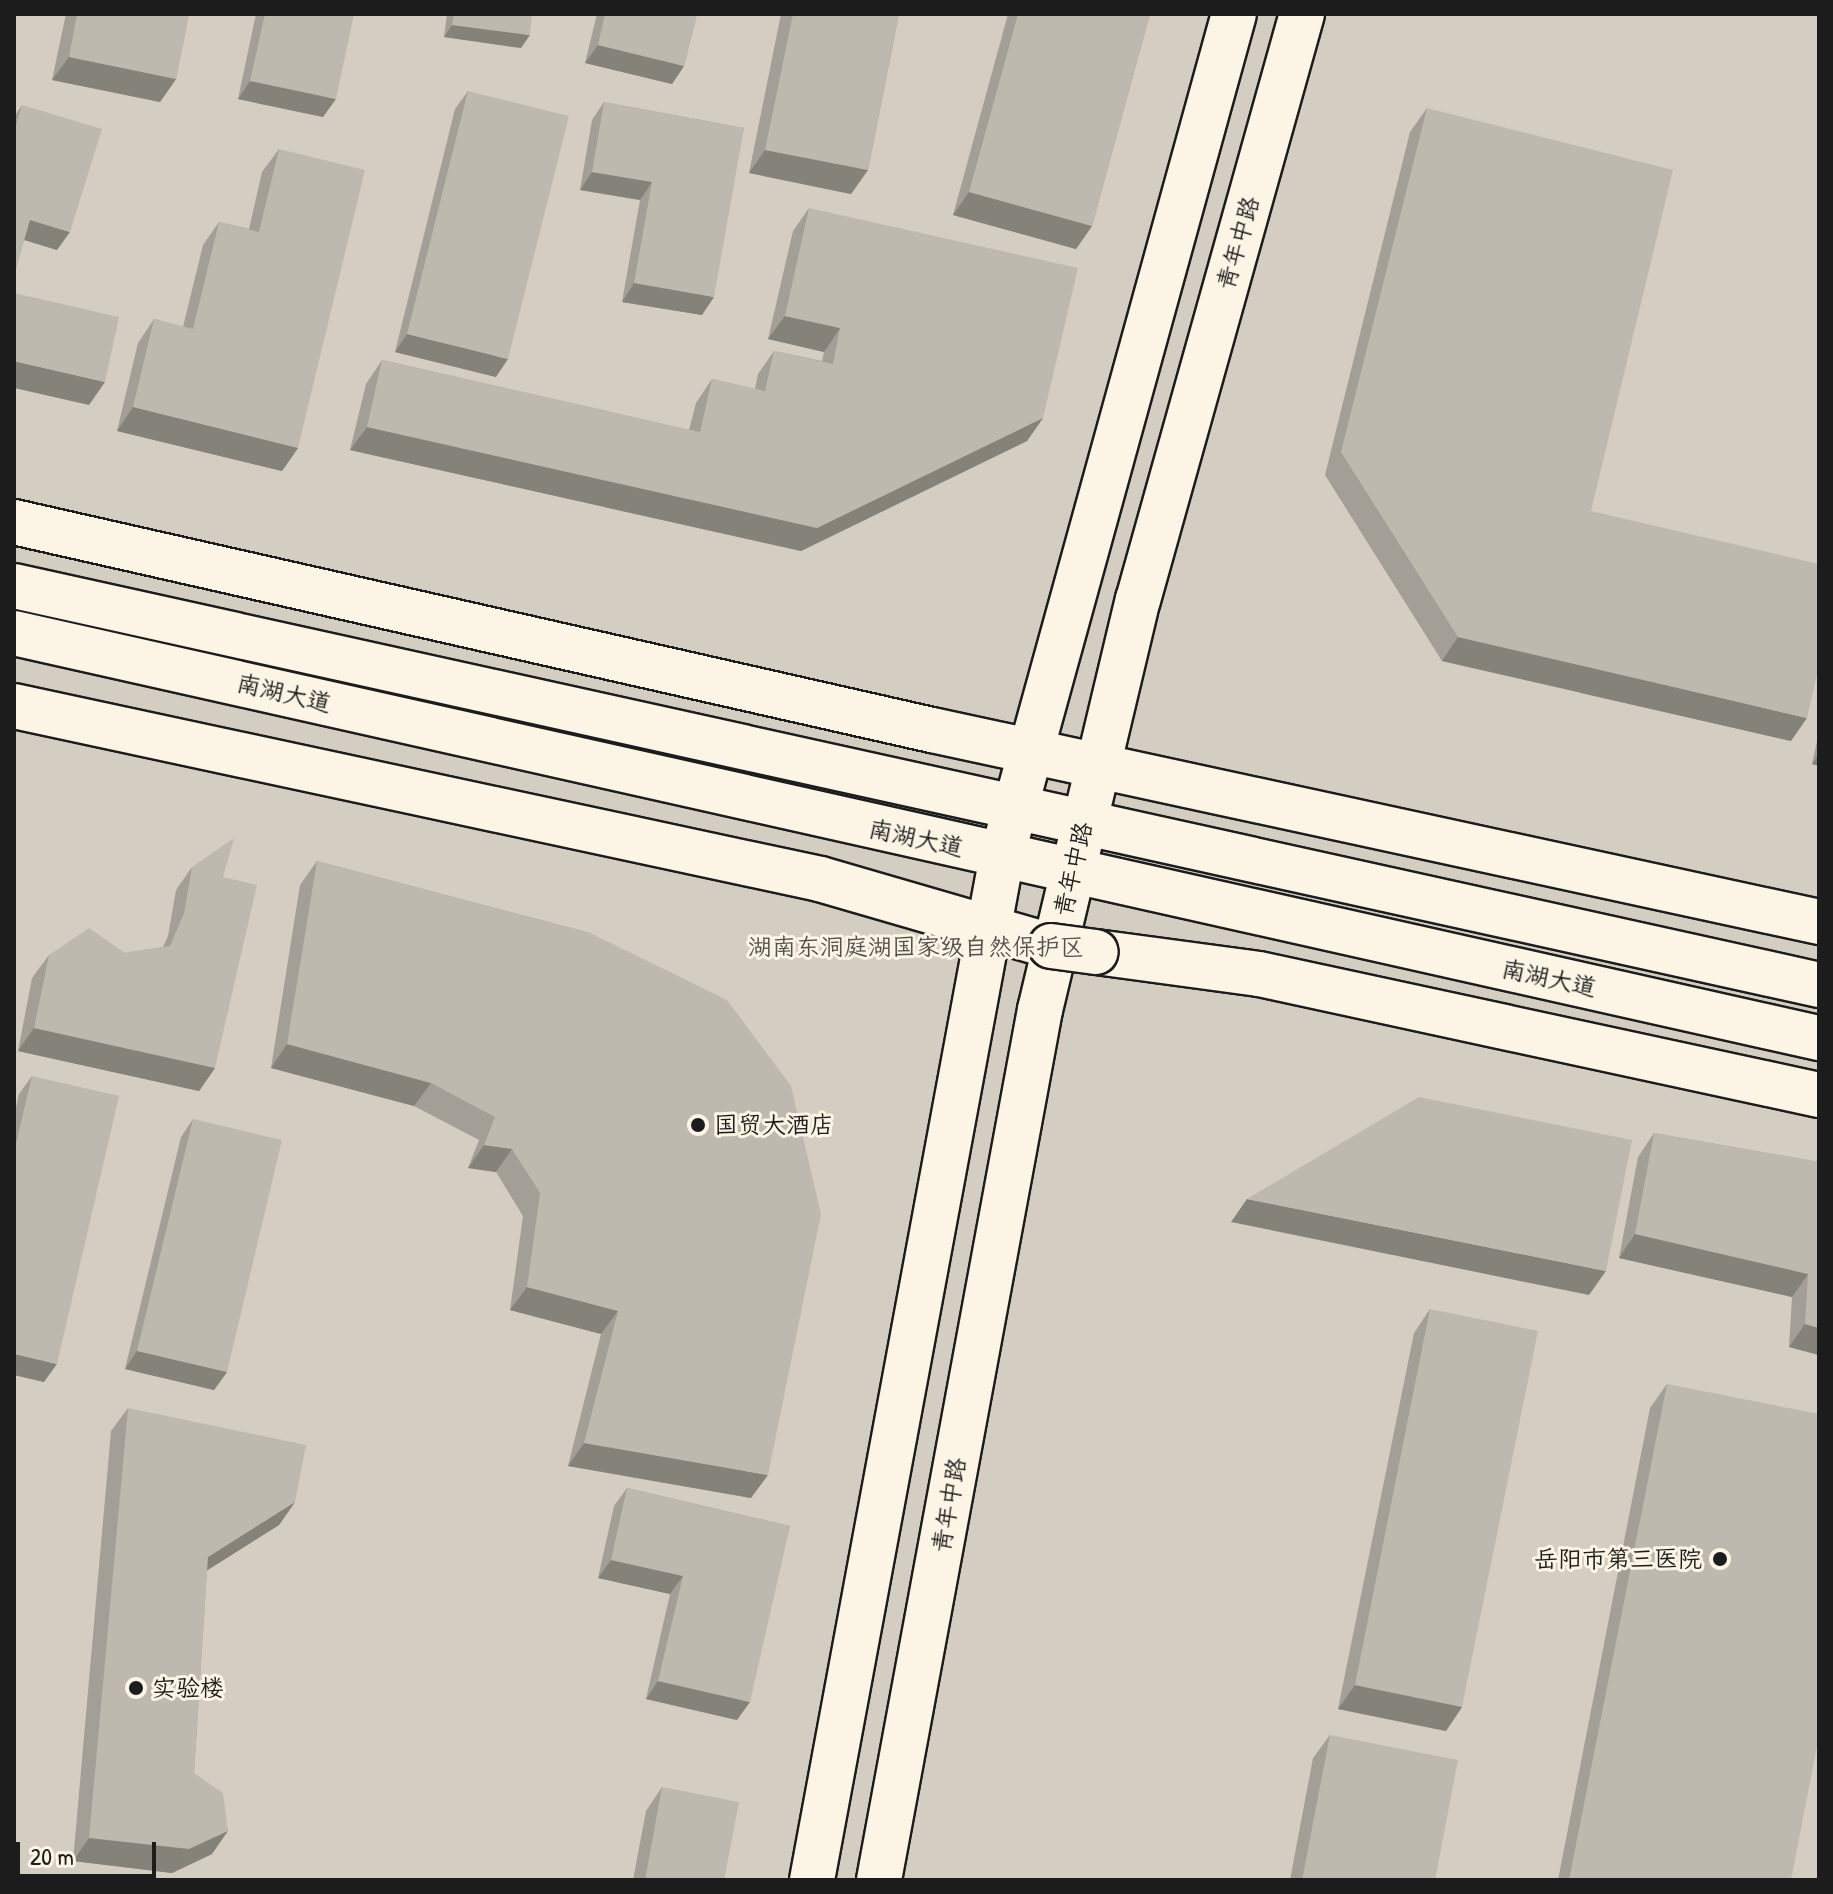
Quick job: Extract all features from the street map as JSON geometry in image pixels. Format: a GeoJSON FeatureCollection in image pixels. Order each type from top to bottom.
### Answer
{"type":"FeatureCollection","features":[{"type":"Feature","properties":{"kind":"main road"},"geometry":{"type":"LineString","coordinates":[[812,1880],[1002,856],[1234,14]]}},
{"type":"Feature","properties":{"kind":"main road","name":"青年中路"},"geometry":{"type":"LineString","coordinates":[[879,1880],[1040,1010],[1138,600],[1302,14]]}},
{"type":"Feature","properties":{"kind":"main road"},"geometry":{"type":"LineString","coordinates":[[14,522],[1031,752],[1819,922]]}},
{"type":"Feature","properties":{"kind":"main road","name":"南湖大道"},"geometry":{"type":"LineString","coordinates":[[14,586],[1819,985]]}},
{"type":"Feature","properties":{"kind":"main road","name":"南湖大道"},"geometry":{"type":"LineString","coordinates":[[14,633],[1819,1038]]}},
{"type":"Feature","properties":{"kind":"main road"},"geometry":{"type":"LineString","coordinates":[[14,706],[820,879],[1051,946],[1259,974],[1819,1095]]}},
{"type":"Feature","properties":{"kind":"green space","name":"湖南东洞庭湖国家级自然保护区"},"geometry":{"type":"Polygon","coordinates":[[[14,14],[1819,14],[1819,1880],[14,1880],[14,14]]]}},
{"type":"Feature","properties":{"kind":"building"},"geometry":{"type":"Polygon","coordinates":[[[77,14],[189,14],[176,79],[69,57],[77,14]]]}},
{"type":"Feature","properties":{"kind":"building"},"geometry":{"type":"Polygon","coordinates":[[[265,14],[354,14],[336,99],[250,81],[265,14]]]}},
{"type":"Feature","properties":{"kind":"building"},"geometry":{"type":"Polygon","coordinates":[[[454,14],[532,14],[530,35],[452,25],[454,14]]]}},
{"type":"Feature","properties":{"kind":"building"},"geometry":{"type":"Polygon","coordinates":[[[605,14],[697,14],[684,66],[598,45],[605,14]]]}},
{"type":"Feature","properties":{"kind":"building"},"geometry":{"type":"Polygon","coordinates":[[[793,14],[899,14],[868,170],[765,150],[793,14]]]}},
{"type":"Feature","properties":{"kind":"building"},"geometry":{"type":"Polygon","coordinates":[[[1018,14],[1150,14],[1092,226],[969,192],[1018,14]]]}},
{"type":"Feature","properties":{"kind":"building"},"geometry":{"type":"Polygon","coordinates":[[[468,91],[569,116],[508,359],[407,334],[468,91]]]}},
{"type":"Feature","properties":{"kind":"building"},"geometry":{"type":"Polygon","coordinates":[[[604,102],[744,128],[714,297],[634,283],[652,182],[592,172],[604,102]]]}},
{"type":"Feature","properties":{"kind":"building"},"geometry":{"type":"Polygon","coordinates":[[[22,105],[102,129],[70,232],[30,220],[14,275],[14,132],[22,105]]]}},
{"type":"Feature","properties":{"kind":"building"},"geometry":{"type":"Polygon","coordinates":[[[1427,108],[1673,170],[1591,511],[1819,564],[1819,666],[1807,718],[1458,637],[1341,452],[1427,108]]]}},
{"type":"Feature","properties":{"kind":"building"},"geometry":{"type":"Polygon","coordinates":[[[279,149],[365,170],[298,448],[133,407],[154,319],[193,329],[219,222],[259,232],[279,149]]]}},
{"type":"Feature","properties":{"kind":"building"},"geometry":{"type":"Polygon","coordinates":[[[809,208],[1078,268],[1043,418],[817,528],[367,427],[382,360],[700,432],[712,379],[765,391],[774,351],[833,364],[840,328],[785,316],[809,208]]]}},
{"type":"Feature","properties":{"kind":"building"},"geometry":{"type":"Polygon","coordinates":[[[14,293],[119,317],[105,382],[14,361],[14,293]]]}},
{"type":"Feature","properties":{"kind":"building"},"geometry":{"type":"Polygon","coordinates":[[[234,838],[223,877],[257,885],[215,1068],[34,1028],[49,955],[89,928],[125,953],[170,946],[184,913],[192,867],[234,838]]]}},
{"type":"Feature","properties":{"kind":"building"},"geometry":{"type":"Polygon","coordinates":[[[317,861],[590,933],[727,1000],[791,1086],[821,1214],[768,1475],[584,1443],[618,1311],[527,1287],[540,1193],[512,1149],[484,1145],[495,1117],[431,1083],[287,1044],[317,861]]]}},
{"type":"Feature","properties":{"kind":"building"},"geometry":{"type":"Polygon","coordinates":[[[32,1076],[119,1096],[57,1364],[14,1354],[14,1152],[32,1076]]]}},
{"type":"Feature","properties":{"kind":"building"},"geometry":{"type":"Polygon","coordinates":[[[1419,1097],[1632,1140],[1606,1271],[1247,1199],[1419,1097]]]}},
{"type":"Feature","properties":{"kind":"building"},"geometry":{"type":"Polygon","coordinates":[[[193,1119],[282,1140],[227,1372],[137,1351],[193,1119]]]}},
{"type":"Feature","properties":{"kind":"building"},"geometry":{"type":"Polygon","coordinates":[[[1654,1133],[1819,1162],[1819,1328],[1805,1324],[1808,1274],[1635,1234],[1654,1133]]]}},
{"type":"Feature","properties":{"kind":"building"},"geometry":{"type":"Polygon","coordinates":[[[1430,1309],[1538,1331],[1462,1707],[1355,1685],[1430,1309]]]}},
{"type":"Feature","properties":{"kind":"building","name":"岳阳市第三医院"},"geometry":{"type":"Polygon","coordinates":[[[1667,1384],[1819,1414],[1819,1736],[1791,1880],[1569,1880],[1667,1384]]]}},
{"type":"Feature","properties":{"kind":"building","name":"实验楼"},"geometry":{"type":"Polygon","coordinates":[[[128,1408],[306,1445],[295,1502],[208,1557],[194,1773],[223,1793],[228,1831],[189,1849],[89,1838],[128,1408]]]}},
{"type":"Feature","properties":{"kind":"building"},"geometry":{"type":"Polygon","coordinates":[[[627,1488],[790,1526],[750,1702],[658,1681],[683,1576],[611,1560],[627,1488]]]}},
{"type":"Feature","properties":{"kind":"building"},"geometry":{"type":"Polygon","coordinates":[[[1330,1735],[1458,1760],[1435,1880],[1302,1880],[1330,1735]]]}},
{"type":"Feature","properties":{"kind":"building"},"geometry":{"type":"Polygon","coordinates":[[[662,1787],[739,1802],[724,1880],[645,1880],[662,1787]]]}},
{"type":"Feature","properties":{"kind":"place","name":"国贸大酒店"},"geometry":{"type":"Point","coordinates":[698,1125]}},
{"type":"Feature","properties":{"kind":"place","name":"岳阳市第三医院"},"geometry":{"type":"Point","coordinates":[1720,1559]}},
{"type":"Feature","properties":{"kind":"place","name":"实验楼"},"geometry":{"type":"Point","coordinates":[136,1688]}}]}
